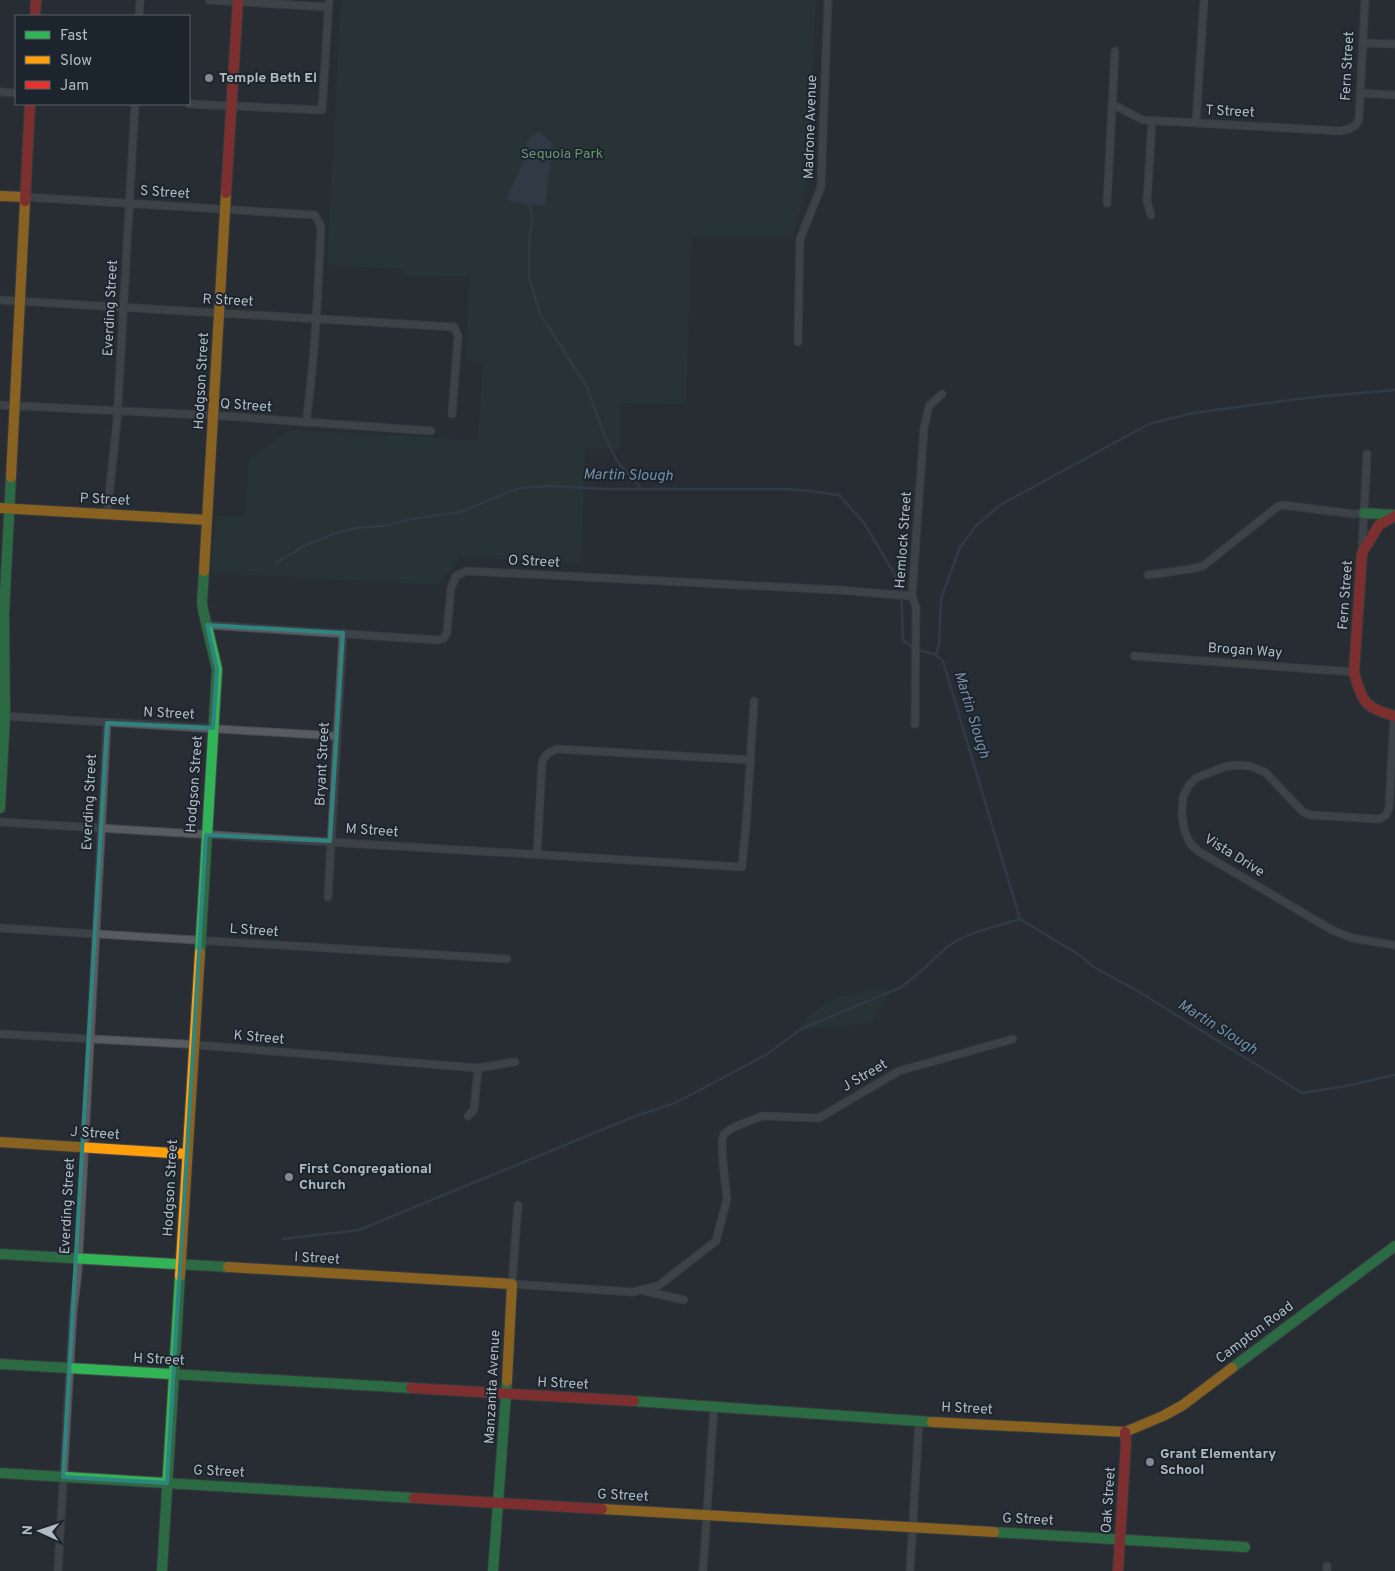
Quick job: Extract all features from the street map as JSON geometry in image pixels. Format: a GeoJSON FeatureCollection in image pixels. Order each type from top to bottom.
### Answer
{"type":"FeatureCollection","features":[{"type":"Feature","properties":{"kind":"street"},"geometry":{"type":"LineString","coordinates":[[35,15],[36,0]]}},
{"type":"Feature","properties":{"kind":"street"},"geometry":{"type":"LineString","coordinates":[[139,15],[140,0]]}},
{"type":"Feature","properties":{"kind":"street"},"geometry":{"type":"LineString","coordinates":[[190,104],[322,110],[329,4],[209,0]]}},
{"type":"Feature","properties":{"kind":"street","name":"Madrone Avenue"},"geometry":{"type":"LineString","coordinates":[[798,342],[800,239],[821,187],[828,0]]}},
{"type":"Feature","properties":{"kind":"street"},"geometry":{"type":"LineString","coordinates":[[1196,123],[1204,0]]}},
{"type":"Feature","properties":{"kind":"street","name":"Fern Street"},"geometry":{"type":"LineString","coordinates":[[1350,129],[1356,125],[1359,118],[1365,0]]}},
{"type":"Feature","properties":{"kind":"street","name":"Hodgson Street"},"geometry":{"type":"LineString","coordinates":[[162,1571],[217,669],[215,652],[202,602],[238,1]]}},
{"type":"Feature","properties":{"kind":"street"},"geometry":{"type":"LineString","coordinates":[[1364,43],[1395,44]]}},
{"type":"Feature","properties":{"kind":"street"},"geometry":{"type":"LineString","coordinates":[[1107,203],[1115,50]]}},
{"type":"Feature","properties":{"kind":"street"},"geometry":{"type":"LineString","coordinates":[[0,92],[15,93]]}},
{"type":"Feature","properties":{"kind":"street"},"geometry":{"type":"LineString","coordinates":[[1360,93],[1395,96]]}},
{"type":"Feature","properties":{"kind":"street","name":"T Street"},"geometry":{"type":"LineString","coordinates":[[1112,104],[1143,120],[1152,121],[1340,131],[1350,129]]}},
{"type":"Feature","properties":{"kind":"street"},"geometry":{"type":"LineString","coordinates":[[0,808],[5,508],[14,406],[30,105]]}},
{"type":"Feature","properties":{"kind":"street","name":"Everding Street"},"geometry":{"type":"LineString","coordinates":[[107,514],[118,411],[135,105]]}},
{"type":"Feature","properties":{"kind":"street"},"geometry":{"type":"LineString","coordinates":[[1151,215],[1148,202],[1152,121]]}},
{"type":"Feature","properties":{"kind":"street","name":"S Street"},"geometry":{"type":"LineString","coordinates":[[0,196],[315,215],[320,227],[316,318]]}},
{"type":"Feature","properties":{"kind":"street","name":"R Street"},"geometry":{"type":"LineString","coordinates":[[0,300],[454,327],[458,336],[452,414]]}},
{"type":"Feature","properties":{"kind":"street"},"geometry":{"type":"LineString","coordinates":[[306,423],[313,371],[316,318]]}},
{"type":"Feature","properties":{"kind":"street","name":"Hemlock Street"},"geometry":{"type":"LineString","coordinates":[[915,724],[916,606],[912,596],[924,428],[929,406],[942,394]]}},
{"type":"Feature","properties":{"kind":"street","name":"Q Street"},"geometry":{"type":"LineString","coordinates":[[0,405],[214,416],[431,431]]}},
{"type":"Feature","properties":{"kind":"street","name":"Fern Street"},"geometry":{"type":"LineString","coordinates":[[1367,454],[1354,672],[1359,691],[1368,706],[1375,711],[1394,716]]}},
{"type":"Feature","properties":{"kind":"street"},"geometry":{"type":"LineString","coordinates":[[1148,575],[1203,566],[1277,507],[1283,505],[1354,514],[1395,516]]}},
{"type":"Feature","properties":{"kind":"street","name":"P Street"},"geometry":{"type":"LineString","coordinates":[[5,508],[207,520]]}},
{"type":"Feature","properties":{"kind":"street"},"geometry":{"type":"LineString","coordinates":[[1362,554],[1379,525],[1395,516]]}},
{"type":"Feature","properties":{"kind":"street","name":"O Street"},"geometry":{"type":"LineString","coordinates":[[207,625],[438,640],[444,638],[447,632],[451,588],[456,576],[467,571],[838,590],[912,596]]}},
{"type":"Feature","properties":{"kind":"street","name":"Bryant Street"},"geometry":{"type":"LineString","coordinates":[[328,897],[343,633]]}},
{"type":"Feature","properties":{"kind":"street","name":"Brogan Way"},"geometry":{"type":"LineString","coordinates":[[1134,656],[1354,672]]}},
{"type":"Feature","properties":{"kind":"street"},"geometry":{"type":"LineString","coordinates":[[537,855],[544,756],[557,750],[751,760],[754,701]]}},
{"type":"Feature","properties":{"kind":"street","name":"N Street"},"geometry":{"type":"LineString","coordinates":[[3,716],[337,736]]}},
{"type":"Feature","properties":{"kind":"street","name":"Vista Drive"},"geometry":{"type":"LineString","coordinates":[[1394,716],[1389,808],[1386,815],[1380,819],[1310,815],[1303,812],[1265,772],[1250,766],[1235,765],[1196,778],[1189,785],[1183,798],[1182,816],[1187,838],[1198,851],[1332,930],[1352,938],[1395,945]]}},
{"type":"Feature","properties":{"kind":"street","name":"Everding Street"},"geometry":{"type":"LineString","coordinates":[[58,1571],[69,1369],[78,1259],[107,723]]}},
{"type":"Feature","properties":{"kind":"street","name":"M Street"},"geometry":{"type":"LineString","coordinates":[[0,822],[742,867],[751,760]]}},
{"type":"Feature","properties":{"kind":"street","name":"L Street"},"geometry":{"type":"LineString","coordinates":[[0,928],[507,959]]}},
{"type":"Feature","properties":{"kind":"street","name":"K Street"},"geometry":{"type":"LineString","coordinates":[[0,1034],[194,1045],[478,1068],[515,1062]]}},
{"type":"Feature","properties":{"kind":"street","name":"J Street"},"geometry":{"type":"LineString","coordinates":[[644,1291],[658,1286],[716,1241],[727,1199],[722,1141],[724,1134],[732,1128],[762,1116],[818,1118],[899,1071],[1013,1039]]}},
{"type":"Feature","properties":{"kind":"street"},"geometry":{"type":"LineString","coordinates":[[468,1116],[474,1110],[478,1068]]}},
{"type":"Feature","properties":{"kind":"street","name":"J Street"},"geometry":{"type":"LineString","coordinates":[[0,1142],[187,1154]]}},
{"type":"Feature","properties":{"kind":"street","name":"Manzanita Avenue"},"geometry":{"type":"LineString","coordinates":[[493,1571],[500,1503],[518,1204]]}},
{"type":"Feature","properties":{"kind":"street","name":"Campton Road"},"geometry":{"type":"LineString","coordinates":[[1125,1432],[1163,1416],[1183,1405],[1395,1246]]}},
{"type":"Feature","properties":{"kind":"street","name":"I Street"},"geometry":{"type":"LineString","coordinates":[[0,1254],[632,1292],[644,1291]]}},
{"type":"Feature","properties":{"kind":"street"},"geometry":{"type":"LineString","coordinates":[[644,1291],[684,1300]]}},
{"type":"Feature","properties":{"kind":"street","name":"H Street"},"geometry":{"type":"LineString","coordinates":[[0,1364],[1125,1432]]}},
{"type":"Feature","properties":{"kind":"street"},"geometry":{"type":"LineString","coordinates":[[703,1571],[714,1406]]}},
{"type":"Feature","properties":{"kind":"street"},"geometry":{"type":"LineString","coordinates":[[910,1571],[919,1421]]}},
{"type":"Feature","properties":{"kind":"street","name":"Oak Street"},"geometry":{"type":"LineString","coordinates":[[1118,1571],[1126,1443],[1125,1432]]}},
{"type":"Feature","properties":{"kind":"street","name":"G Street"},"geometry":{"type":"LineString","coordinates":[[0,1473],[1245,1547]]}},
{"type":"Feature","properties":{"kind":"highlighted area"},"geometry":{"type":"Polygon","coordinates":[[[207,625],[343,633],[330,841],[206,835],[167,1483],[63,1477],[107,723],[213,728],[217,669],[207,625]]]}},
{"type":"Feature","properties":{"kind":"green space","name":"Sequoia Park"},"geometry":{"type":"Polygon","coordinates":[[[341,0],[816,0],[806,185],[793,237],[692,237],[686,404],[620,403],[620,449],[585,449],[581,563],[460,557],[439,585],[211,573],[215,516],[244,517],[249,459],[289,430],[478,440],[483,362],[466,361],[469,277],[408,276],[399,269],[327,265],[341,0]]]}},
{"type":"Feature","properties":{"kind":"green space"},"geometry":{"type":"Polygon","coordinates":[[[877,988],[889,992],[882,1008],[869,1024],[801,1029],[809,1015],[839,996],[877,988]]]}},
{"type":"Feature","properties":{"kind":"water"},"geometry":{"type":"Polygon","coordinates":[[[539,131],[553,144],[545,206],[513,202],[506,198],[522,164],[527,141],[539,131]]]}},
{"type":"Feature","properties":{"kind":"waterway"},"geometry":{"type":"LineString","coordinates":[[529,201],[532,217],[529,244],[529,278],[541,316],[586,385],[603,432],[617,461],[640,487]]}},
{"type":"Feature","properties":{"kind":"waterway"},"geometry":{"type":"LineString","coordinates":[[936,655],[939,644],[941,599],[960,547],[976,526],[1000,505],[1149,424],[1193,413],[1314,397],[1395,390]]}},
{"type":"Feature","properties":{"kind":"waterway","name":"Martin Slough"},"geometry":{"type":"LineString","coordinates":[[276,563],[304,546],[339,532],[460,512],[519,488],[550,486],[604,489],[787,489],[839,495],[864,523],[901,585],[903,640],[913,648],[936,655],[943,661],[1020,919],[1081,956],[1092,966],[1136,990],[1302,1093],[1395,1075]]}},
{"type":"Feature","properties":{"kind":"waterway"},"geometry":{"type":"LineString","coordinates":[[283,1239],[359,1230],[633,1117],[675,1103],[766,1055],[801,1029],[899,988],[957,940],[1020,919]]}},
{"type":"Feature","properties":{"kind":"traffic: fast"},"geometry":{"type":"LineString","coordinates":[[0,808],[5,716],[4,613],[11,477]]}},
{"type":"Feature","properties":{"kind":"traffic: fast"},"geometry":{"type":"LineString","coordinates":[[1364,513],[1395,515]]}},
{"type":"Feature","properties":{"kind":"traffic: fast"},"geometry":{"type":"LineString","coordinates":[[200,953],[217,669],[203,610],[204,571]]}},
{"type":"Feature","properties":{"kind":"traffic: fast"},"geometry":{"type":"LineString","coordinates":[[1232,1368],[1395,1246]]}},
{"type":"Feature","properties":{"kind":"traffic: fast"},"geometry":{"type":"LineString","coordinates":[[0,1254],[228,1267]]}},
{"type":"Feature","properties":{"kind":"traffic: fast"},"geometry":{"type":"LineString","coordinates":[[162,1571],[180,1276]]}},
{"type":"Feature","properties":{"kind":"traffic: fast"},"geometry":{"type":"LineString","coordinates":[[0,1364],[411,1388]]}},
{"type":"Feature","properties":{"kind":"traffic: fast"},"geometry":{"type":"LineString","coordinates":[[493,1571],[507,1381]]}},
{"type":"Feature","properties":{"kind":"traffic: fast"},"geometry":{"type":"LineString","coordinates":[[634,1401],[932,1422]]}},
{"type":"Feature","properties":{"kind":"traffic: fast"},"geometry":{"type":"LineString","coordinates":[[0,1473],[414,1498]]}},
{"type":"Feature","properties":{"kind":"traffic: fast"},"geometry":{"type":"LineString","coordinates":[[994,1532],[1245,1547]]}},
{"type":"Feature","properties":{"kind":"traffic: slow"},"geometry":{"type":"LineString","coordinates":[[204,571],[226,193]]}},
{"type":"Feature","properties":{"kind":"traffic: slow"},"geometry":{"type":"LineString","coordinates":[[0,196],[25,197]]}},
{"type":"Feature","properties":{"kind":"traffic: slow"},"geometry":{"type":"LineString","coordinates":[[11,477],[25,201]]}},
{"type":"Feature","properties":{"kind":"traffic: slow"},"geometry":{"type":"LineString","coordinates":[[0,508],[207,520]]}},
{"type":"Feature","properties":{"kind":"traffic: slow"},"geometry":{"type":"LineString","coordinates":[[180,1276],[200,953]]}},
{"type":"Feature","properties":{"kind":"traffic: slow"},"geometry":{"type":"LineString","coordinates":[[0,1142],[187,1154]]}},
{"type":"Feature","properties":{"kind":"traffic: slow"},"geometry":{"type":"LineString","coordinates":[[228,1267],[512,1284],[507,1381]]}},
{"type":"Feature","properties":{"kind":"traffic: slow"},"geometry":{"type":"LineString","coordinates":[[932,1422],[1125,1432],[1163,1416],[1183,1405],[1232,1368]]}},
{"type":"Feature","properties":{"kind":"traffic: slow"},"geometry":{"type":"LineString","coordinates":[[602,1509],[994,1532]]}},
{"type":"Feature","properties":{"kind":"traffic: jam"},"geometry":{"type":"LineString","coordinates":[[35,15],[36,0]]}},
{"type":"Feature","properties":{"kind":"traffic: jam"},"geometry":{"type":"LineString","coordinates":[[226,193],[238,0]]}},
{"type":"Feature","properties":{"kind":"traffic: jam"},"geometry":{"type":"LineString","coordinates":[[25,201],[30,105]]}},
{"type":"Feature","properties":{"kind":"traffic: jam"},"geometry":{"type":"LineString","coordinates":[[1395,516],[1379,525],[1362,553],[1354,672],[1359,690],[1366,702],[1377,710],[1395,716]]}},
{"type":"Feature","properties":{"kind":"traffic: jam"},"geometry":{"type":"LineString","coordinates":[[411,1388],[634,1401]]}},
{"type":"Feature","properties":{"kind":"traffic: jam"},"geometry":{"type":"LineString","coordinates":[[1118,1571],[1126,1443],[1125,1432]]}},
{"type":"Feature","properties":{"kind":"traffic: jam"},"geometry":{"type":"LineString","coordinates":[[414,1498],[602,1509]]}},
{"type":"Feature","properties":{"kind":"place","name":"Temple Beth El"},"geometry":{"type":"Point","coordinates":[209,78]}},
{"type":"Feature","properties":{"kind":"place","name":"First Congregational Church"},"geometry":{"type":"Point","coordinates":[289,1177]}},
{"type":"Feature","properties":{"kind":"place","name":"Grant Elementary School"},"geometry":{"type":"Point","coordinates":[1150,1462]}}]}
